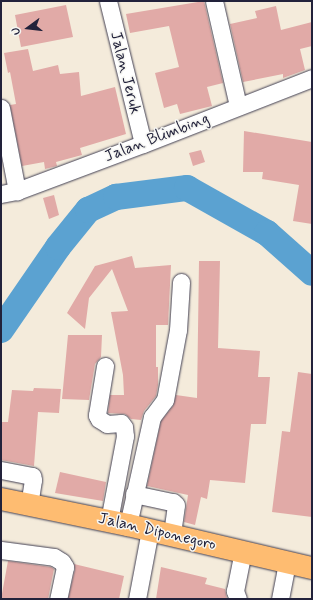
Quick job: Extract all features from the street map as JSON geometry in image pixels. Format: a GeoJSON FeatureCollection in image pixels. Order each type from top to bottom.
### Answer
{"type":"FeatureCollection","features":[{"type":"Feature","properties":{"kind":"main road","name":"Jalan Diponegoro"},"geometry":{"type":"LineString","coordinates":[[1,500],[28,504],[118,523],[312,568]]}},
{"type":"Feature","properties":{"kind":"street","name":"Jalan Jeruk"},"geometry":{"type":"LineString","coordinates":[[108,1],[143,144]]}},
{"type":"Feature","properties":{"kind":"street"},"geometry":{"type":"LineString","coordinates":[[214,1],[238,106]]}},
{"type":"Feature","properties":{"kind":"street","name":"Jalan Blimbing"},"geometry":{"type":"LineString","coordinates":[[9,192],[143,144],[312,78]]}},
{"type":"Feature","properties":{"kind":"street"},"geometry":{"type":"LineString","coordinates":[[1,108],[9,192]]}},
{"type":"Feature","properties":{"kind":"street"},"geometry":{"type":"LineString","coordinates":[[118,523],[134,494],[152,417],[165,400],[178,330],[181,282]]}},
{"type":"Feature","properties":{"kind":"street"},"geometry":{"type":"LineString","coordinates":[[105,366],[97,415],[99,419],[107,424],[121,423],[124,427],[125,436],[118,523]]}},
{"type":"Feature","properties":{"kind":"street"},"geometry":{"type":"LineString","coordinates":[[1,470],[32,476],[33,480],[28,504]]}},
{"type":"Feature","properties":{"kind":"street"},"geometry":{"type":"LineString","coordinates":[[134,494],[173,502],[176,504],[172,535]]}},
{"type":"Feature","properties":{"kind":"street"},"geometry":{"type":"LineString","coordinates":[[137,599],[150,530]]}},
{"type":"Feature","properties":{"kind":"street"},"geometry":{"type":"LineString","coordinates":[[1,550],[54,557],[62,562],[65,567],[58,599]]}},
{"type":"Feature","properties":{"kind":"street"},"geometry":{"type":"LineString","coordinates":[[238,599],[235,591],[243,551]]}},
{"type":"Feature","properties":{"kind":"street"},"geometry":{"type":"LineString","coordinates":[[280,599],[287,563]]}},
{"type":"Feature","properties":{"kind":"building"},"geometry":{"type":"Polygon","coordinates":[[[204,1],[223,83],[207,87],[212,106],[180,114],[177,104],[164,108],[155,73],[179,67],[169,26],[130,33],[126,14],[204,1]]]}},
{"type":"Feature","properties":{"kind":"building"},"geometry":{"type":"Polygon","coordinates":[[[66,5],[73,37],[21,47],[15,15],[66,5]]]}},
{"type":"Feature","properties":{"kind":"building"},"geometry":{"type":"Polygon","coordinates":[[[276,6],[281,30],[312,22],[312,46],[300,49],[305,70],[283,78],[283,74],[243,82],[230,24],[257,18],[255,11],[276,6]]]}},
{"type":"Feature","properties":{"kind":"building"},"geometry":{"type":"Polygon","coordinates":[[[28,49],[33,71],[58,65],[60,74],[79,72],[81,96],[115,87],[126,134],[80,148],[82,155],[56,162],[57,166],[45,169],[44,162],[22,166],[10,105],[16,104],[10,72],[8,73],[4,53],[28,49]]]}},
{"type":"Feature","properties":{"kind":"building"},"geometry":{"type":"Polygon","coordinates":[[[244,131],[312,142],[312,224],[293,221],[299,185],[262,179],[263,172],[243,172],[244,131]]]}},
{"type":"Feature","properties":{"kind":"building"},"geometry":{"type":"Polygon","coordinates":[[[201,150],[205,162],[193,166],[189,153],[201,150]]]}},
{"type":"Feature","properties":{"kind":"building"},"geometry":{"type":"Polygon","coordinates":[[[54,195],[59,215],[49,219],[43,198],[54,195]]]}},
{"type":"Feature","properties":{"kind":"building"},"geometry":{"type":"Polygon","coordinates":[[[132,256],[135,268],[171,265],[168,325],[156,325],[156,367],[158,367],[158,385],[156,396],[144,411],[141,420],[131,419],[125,414],[108,413],[110,395],[124,395],[123,375],[111,312],[128,311],[112,269],[89,298],[85,329],[67,313],[95,266],[132,256]]]}},
{"type":"Feature","properties":{"kind":"building"},"geometry":{"type":"Polygon","coordinates":[[[199,261],[220,261],[218,348],[260,351],[258,377],[270,377],[266,424],[251,424],[245,483],[210,480],[207,499],[201,497],[195,525],[184,522],[188,495],[147,486],[161,421],[173,406],[176,395],[197,398],[199,261]]]}},
{"type":"Feature","properties":{"kind":"building"},"geometry":{"type":"Polygon","coordinates":[[[68,335],[102,335],[101,357],[95,364],[89,400],[62,399],[68,335]]]}},
{"type":"Feature","properties":{"kind":"building"},"geometry":{"type":"Polygon","coordinates":[[[298,372],[312,374],[312,517],[272,512],[282,431],[290,432],[298,372]]]}},
{"type":"Feature","properties":{"kind":"building"},"geometry":{"type":"Polygon","coordinates":[[[34,388],[61,389],[59,413],[38,412],[34,466],[1,460],[1,422],[8,422],[12,390],[33,391],[34,388]]]}},
{"type":"Feature","properties":{"kind":"building"},"geometry":{"type":"Polygon","coordinates":[[[60,472],[106,482],[103,501],[55,493],[60,472]]]}},
{"type":"Feature","properties":{"kind":"building"},"geometry":{"type":"Polygon","coordinates":[[[8,561],[51,567],[54,569],[48,599],[1,599],[8,561]]]}},
{"type":"Feature","properties":{"kind":"building"},"geometry":{"type":"Polygon","coordinates":[[[74,564],[124,576],[119,599],[68,599],[75,569],[74,564]]]}},
{"type":"Feature","properties":{"kind":"building"},"geometry":{"type":"Polygon","coordinates":[[[161,567],[207,578],[205,584],[225,589],[227,599],[156,599],[161,567]]]}},
{"type":"Feature","properties":{"kind":"waterway"},"geometry":{"type":"LineString","coordinates":[[1,330],[58,247],[88,210],[116,197],[187,188],[267,233],[312,273]]}}]}
